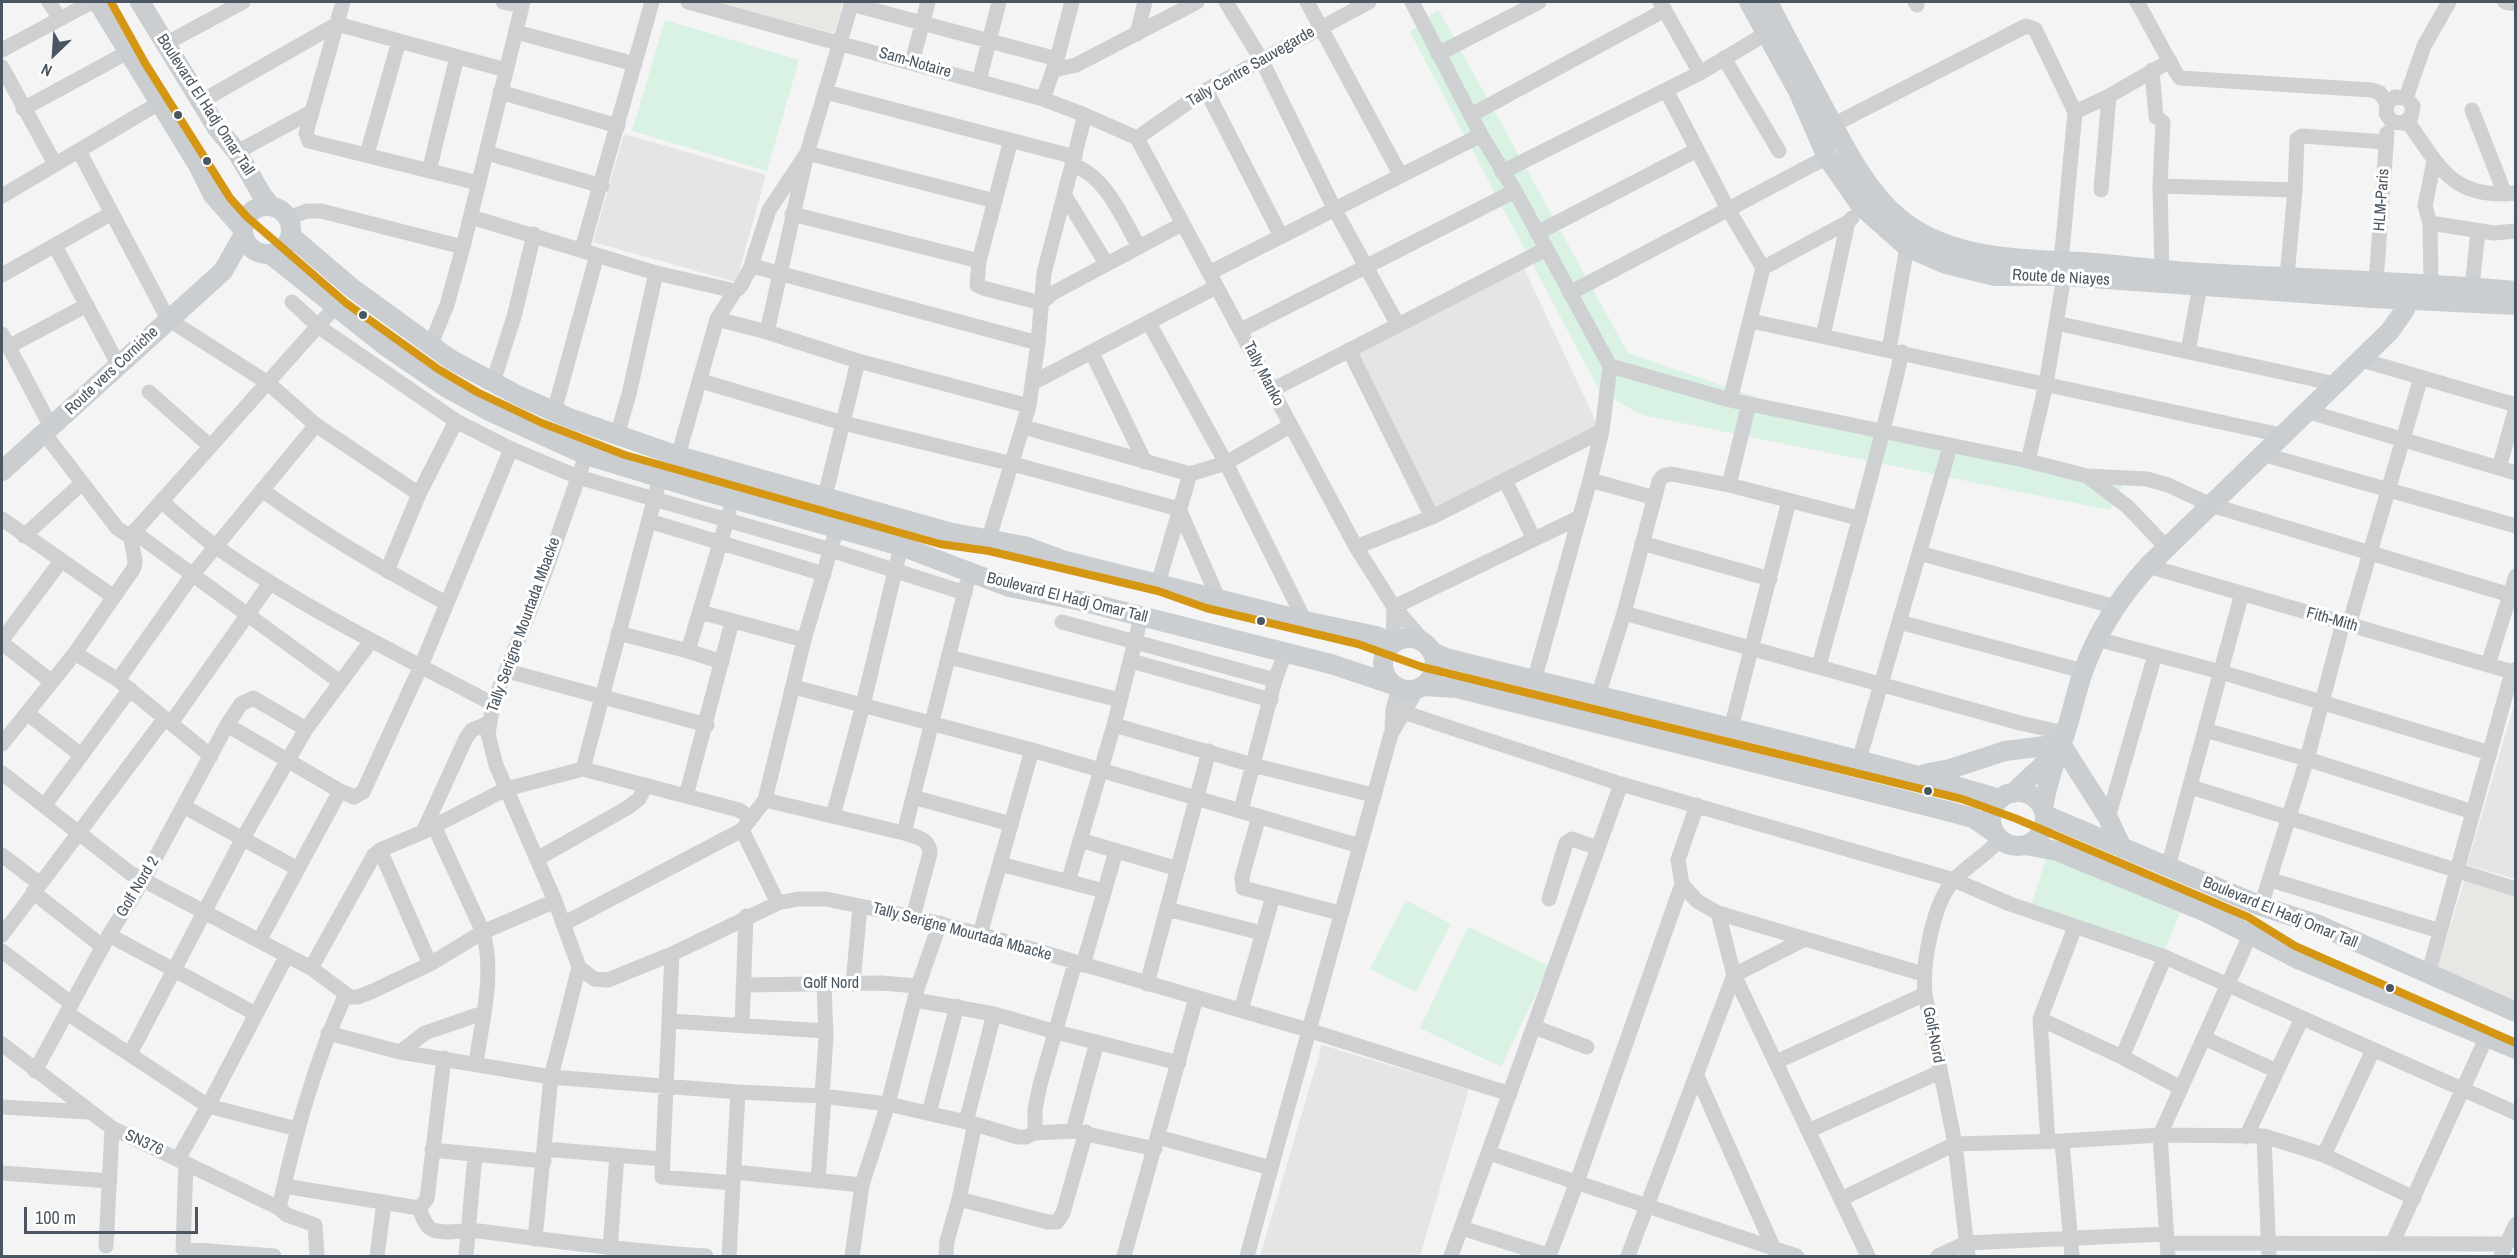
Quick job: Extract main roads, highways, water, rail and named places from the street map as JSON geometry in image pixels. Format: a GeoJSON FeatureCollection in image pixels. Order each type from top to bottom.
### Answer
{"type":"FeatureCollection","features":[{"type":"Feature","properties":{"kind":"main road","name":"Boulevard El Hadj Omar Tall"},"geometry":{"type":"LineString","coordinates":[[98,2],[198,165],[213,195],[243,232],[251,248],[267,254],[391,350],[447,387],[491,412],[586,455],[733,500],[901,546],[1009,587],[1081,602],[1331,664],[1409,687],[1457,688],[1847,784],[1973,818],[2012,845],[2026,845],[2057,851],[2077,859],[2251,933],[2300,960],[2516,1049]]}},
{"type":"Feature","properties":{"kind":"main road","name":"Boulevard El Hadj Omar Tall"},"geometry":{"type":"LineString","coordinates":[[140,2],[217,128],[237,152],[262,195],[272,206],[279,209],[289,227],[352,288],[450,359],[493,382],[554,412],[616,436],[678,456],[948,532],[989,538],[1219,600],[1376,636],[1393,644]]}},
{"type":"Feature","properties":{"kind":"main road","name":"Route de Niayes"},"geometry":{"type":"LineString","coordinates":[[1749,2],[1798,91],[1827,157],[1861,206],[1907,247],[1946,264],[1995,276],[2062,269],[2162,270],[2376,282],[2516,305]]}},
{"type":"Feature","properties":{"kind":"main road","name":"Route de Niayes"},"geometry":{"type":"LineString","coordinates":[[1768,2],[1845,149],[1879,197],[1917,232],[1957,248],[2062,269],[2200,286],[2418,289],[2472,287],[2516,291]]}},
{"type":"Feature","properties":{"kind":"main road"},"geometry":{"type":"LineString","coordinates":[[243,232],[247,217],[255,208],[272,206]]}},
{"type":"Feature","properties":{"kind":"main road"},"geometry":{"type":"LineString","coordinates":[[267,254],[283,249],[289,227]]}},
{"type":"Feature","properties":{"kind":"main road","name":"Route vers Corniche"},"geometry":{"type":"LineString","coordinates":[[223,272],[243,232]]}},
{"type":"Feature","properties":{"kind":"main road","name":"Route vers Corniche"},"geometry":{"type":"LineString","coordinates":[[2,471],[118,364],[223,272],[267,254]]}},
{"type":"Feature","properties":{"kind":"main road"},"geometry":{"type":"LineString","coordinates":[[2026,845],[2041,834],[2044,825],[2048,779],[2083,671],[2097,639],[2116,607],[2148,566],[2306,411],[2362,360],[2396,323],[2418,289]]}},
{"type":"Feature","properties":{"kind":"main road"},"geometry":{"type":"LineString","coordinates":[[1406,638],[1420,640],[1429,648],[1435,659],[1434,670],[1409,687],[1386,676],[1383,664],[1386,653],[1393,644],[1406,638]]}},
{"type":"Feature","properties":{"kind":"main road","name":"Boulevard El Hadj Omar Tall"},"geometry":{"type":"LineString","coordinates":[[1429,648],[1446,658],[1534,681],[2007,796],[2031,796],[2044,812],[2122,848],[2261,906],[2316,924],[2516,1012]]}},
{"type":"Feature","properties":{"kind":"main road"},"geometry":{"type":"LineString","coordinates":[[1918,775],[1950,769],[2005,751],[2061,743]]}},
{"type":"Feature","properties":{"kind":"main road"},"geometry":{"type":"LineString","coordinates":[[1997,836],[1991,815],[2061,743]]}},
{"type":"Feature","properties":{"kind":"main road"},"geometry":{"type":"LineString","coordinates":[[2061,743],[2108,818],[2122,848]]}}]}
